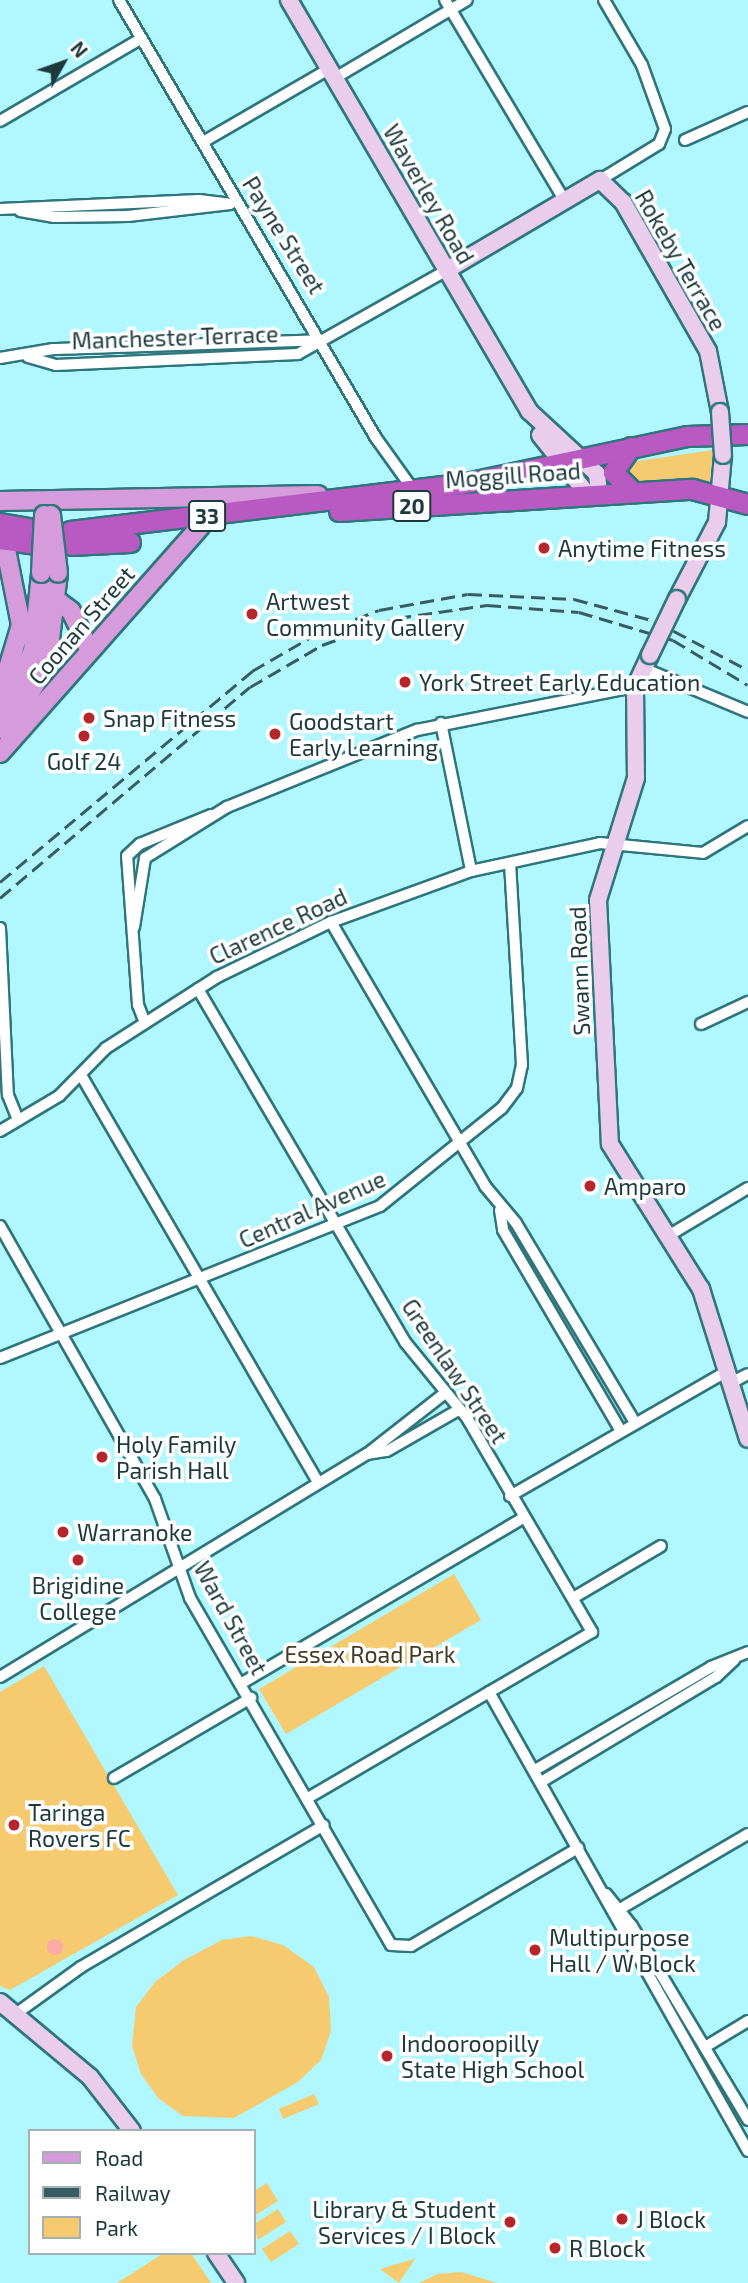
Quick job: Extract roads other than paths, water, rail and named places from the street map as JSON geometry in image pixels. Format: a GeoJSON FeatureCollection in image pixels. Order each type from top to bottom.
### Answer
{"type":"FeatureCollection","features":[{"type":"Feature","properties":{"kind":"highway","name":"20"},"geometry":{"type":"LineString","coordinates":[[632,447],[687,436],[748,434]]}},
{"type":"Feature","properties":{"kind":"highway","name":"Moggill Road"},"geometry":{"type":"LineString","coordinates":[[632,447],[515,473],[414,491],[344,498],[71,538],[230,522],[633,492],[723,494],[748,504]]}},
{"type":"Feature","properties":{"kind":"highway"},"geometry":{"type":"LineString","coordinates":[[632,447],[613,472],[633,492]]}},
{"type":"Feature","properties":{"kind":"highway","name":"Moggill Road"},"geometry":{"type":"LineString","coordinates":[[1,534],[44,517]]}},
{"type":"Feature","properties":{"kind":"main road","name":"Moggill Road"},"geometry":{"type":"LineString","coordinates":[[0,502],[44,517],[344,498]]}},
{"type":"Feature","properties":{"kind":"main road","name":"Coonan Street"},"geometry":{"type":"LineString","coordinates":[[0,739],[41,679],[59,602],[50,573],[44,517]]}},
{"type":"Feature","properties":{"kind":"main road","name":"Coonan Street"},"geometry":{"type":"LineString","coordinates":[[0,754],[200,527]]}},
{"type":"Feature","properties":{"kind":"main road"},"geometry":{"type":"LineString","coordinates":[[0,695],[20,625],[1,534]]}},
{"type":"Feature","properties":{"kind":"main road","name":"Coonan Street"},"geometry":{"type":"LineString","coordinates":[[0,719],[28,668],[50,573]]}},
{"type":"Feature","properties":{"kind":"main road"},"geometry":{"type":"LineString","coordinates":[[38,627],[59,602],[71,611],[90,651]]}},
{"type":"Feature","properties":{"kind":"street","name":"Payne Street"},"geometry":{"type":"LineString","coordinates":[[119,0],[203,142],[235,204],[322,340],[387,453],[414,491]]}},
{"type":"Feature","properties":{"kind":"street","name":"Waverley Road"},"geometry":{"type":"LineString","coordinates":[[289,0],[529,411],[536,428],[569,460],[599,477],[594,494]]}},
{"type":"Feature","properties":{"kind":"street"},"geometry":{"type":"LineString","coordinates":[[203,142],[332,73],[448,5],[467,0]]}},
{"type":"Feature","properties":{"kind":"street","name":"Manchester Terrace"},"geometry":{"type":"LineString","coordinates":[[0,358],[28,357],[56,365],[295,355],[565,201],[665,135],[642,65],[604,0]]}},
{"type":"Feature","properties":{"kind":"street"},"geometry":{"type":"LineString","coordinates":[[448,5],[565,201]]}},
{"type":"Feature","properties":{"kind":"street"},"geometry":{"type":"LineString","coordinates":[[0,121],[142,38]]}},
{"type":"Feature","properties":{"kind":"street"},"geometry":{"type":"LineString","coordinates":[[685,140],[748,112]]}},
{"type":"Feature","properties":{"kind":"street","name":"Rokeby Terrace"},"geometry":{"type":"LineString","coordinates":[[600,180],[623,202],[708,351],[720,412],[723,494]]}},
{"type":"Feature","properties":{"kind":"street"},"geometry":{"type":"LineString","coordinates":[[0,209],[198,200],[235,204]]}},
{"type":"Feature","properties":{"kind":"street","name":"Waverley Road"},"geometry":{"type":"LineString","coordinates":[[529,411],[594,494]]}},
{"type":"Feature","properties":{"kind":"street"},"geometry":{"type":"LineString","coordinates":[[515,473],[538,454],[536,428]]}},
{"type":"Feature","properties":{"kind":"street","name":"Swann Road"},"geometry":{"type":"LineString","coordinates":[[723,494],[711,537],[677,599],[635,687],[636,778],[613,846],[598,914],[610,1144],[701,1289],[748,1439]]}},
{"type":"Feature","properties":{"kind":"street"},"geometry":{"type":"LineString","coordinates":[[646,661],[748,712]]}},
{"type":"Feature","properties":{"kind":"street"},"geometry":{"type":"LineString","coordinates":[[145,1023],[127,856],[140,844],[441,723],[635,687]]}},
{"type":"Feature","properties":{"kind":"street"},"geometry":{"type":"LineString","coordinates":[[441,723],[471,871]]}},
{"type":"Feature","properties":{"kind":"street"},"geometry":{"type":"LineString","coordinates":[[134,927],[145,858],[213,815]]}},
{"type":"Feature","properties":{"kind":"street","name":"Clarence Road"},"geometry":{"type":"LineString","coordinates":[[0,1131],[81,1075],[103,1050],[198,989],[331,922],[471,871],[592,844],[704,853],[748,826]]}},
{"type":"Feature","properties":{"kind":"street","name":"Central Avenue"},"geometry":{"type":"LineString","coordinates":[[0,1357],[200,1280],[389,1201],[461,1143],[511,1098],[521,1074],[510,863]]}},
{"type":"Feature","properties":{"kind":"street"},"geometry":{"type":"LineString","coordinates":[[331,922],[500,1210],[516,1223],[635,1423]]}},
{"type":"Feature","properties":{"kind":"street"},"geometry":{"type":"LineString","coordinates":[[0,928],[8,1095],[18,1120]]}},
{"type":"Feature","properties":{"kind":"street","name":"Greenlaw Street"},"geometry":{"type":"LineString","coordinates":[[198,989],[338,1223],[405,1342],[460,1409],[592,1632],[489,1692]]}},
{"type":"Feature","properties":{"kind":"street"},"geometry":{"type":"LineString","coordinates":[[701,1024],[748,1002]]}},
{"type":"Feature","properties":{"kind":"street"},"geometry":{"type":"LineString","coordinates":[[81,1075],[318,1482]]}},
{"type":"Feature","properties":{"kind":"street"},"geometry":{"type":"LineString","coordinates":[[668,1236],[748,1188]]}},
{"type":"Feature","properties":{"kind":"street"},"geometry":{"type":"LineString","coordinates":[[500,1210],[503,1230],[621,1431]]}},
{"type":"Feature","properties":{"kind":"street","name":"Ward Street"},"geometry":{"type":"LineString","coordinates":[[0,1226],[155,1499],[178,1567],[386,1937],[398,1949],[579,1848]]}},
{"type":"Feature","properties":{"kind":"street"},"geometry":{"type":"LineString","coordinates":[[510,1496],[635,1423],[727,1378],[748,1374]]}},
{"type":"Feature","properties":{"kind":"street"},"geometry":{"type":"LineString","coordinates":[[0,1677],[367,1454],[445,1393]]}},
{"type":"Feature","properties":{"kind":"street"},"geometry":{"type":"LineString","coordinates":[[367,1454],[387,1451],[460,1409]]}},
{"type":"Feature","properties":{"kind":"street"},"geometry":{"type":"LineString","coordinates":[[242,1683],[523,1518]]}},
{"type":"Feature","properties":{"kind":"street"},"geometry":{"type":"LineString","coordinates":[[573,1598],[661,1546]]}},
{"type":"Feature","properties":{"kind":"street"},"geometry":{"type":"LineString","coordinates":[[535,1770],[710,1667],[748,1652]]}},
{"type":"Feature","properties":{"kind":"street"},"geometry":{"type":"LineString","coordinates":[[541,1782],[716,1677],[735,1659]]}},
{"type":"Feature","properties":{"kind":"street"},"geometry":{"type":"LineString","coordinates":[[308,1798],[489,1692],[748,2151]]}},
{"type":"Feature","properties":{"kind":"street"},"geometry":{"type":"LineString","coordinates":[[114,1778],[251,1698]]}},
{"type":"Feature","properties":{"kind":"street"},"geometry":{"type":"LineString","coordinates":[[17,2013],[81,1967],[324,1825]]}},
{"type":"Feature","properties":{"kind":"street"},"geometry":{"type":"LineString","coordinates":[[620,1909],[748,1834]]}},
{"type":"Feature","properties":{"kind":"street"},"geometry":{"type":"LineString","coordinates":[[599,1888],[620,1909],[748,2120]]}},
{"type":"Feature","properties":{"kind":"street"},"geometry":{"type":"LineString","coordinates":[[0,2002],[17,2013],[90,2077],[130,2129]]}},
{"type":"Feature","properties":{"kind":"street"},"geometry":{"type":"LineString","coordinates":[[705,2047],[748,2021]]}},
{"type":"Feature","properties":{"kind":"street"},"geometry":{"type":"LineString","coordinates":[[217,2255],[236,2283]]}},
{"type":"Feature","properties":{"kind":"railway"},"geometry":{"type":"LineString","coordinates":[[0,882],[252,671],[316,634],[379,610],[468,594],[574,599],[655,621],[748,670]]}},
{"type":"Feature","properties":{"kind":"railway"},"geometry":{"type":"LineString","coordinates":[[0,898],[250,687],[322,645],[397,618],[487,605],[579,612],[673,640],[748,685]]}},
{"type":"Feature","properties":{"kind":"place","name":"Anytime Fitness"},"geometry":{"type":"Point","coordinates":[544,548]}},
{"type":"Feature","properties":{"kind":"place","name":"Artwest Community Gallery"},"geometry":{"type":"Point","coordinates":[252,614]}},
{"type":"Feature","properties":{"kind":"place","name":"York Street Early Education"},"geometry":{"type":"Point","coordinates":[405,682]}},
{"type":"Feature","properties":{"kind":"place","name":"Snap Fitness"},"geometry":{"type":"Point","coordinates":[89,718]}},
{"type":"Feature","properties":{"kind":"place","name":"Goodstart Early Learning"},"geometry":{"type":"Point","coordinates":[275,734]}},
{"type":"Feature","properties":{"kind":"place","name":"Golf 24"},"geometry":{"type":"Point","coordinates":[84,736]}},
{"type":"Feature","properties":{"kind":"place","name":"Amparo"},"geometry":{"type":"Point","coordinates":[590,1186]}},
{"type":"Feature","properties":{"kind":"place","name":"Holy Family Parish Hall"},"geometry":{"type":"Point","coordinates":[102,1457]}},
{"type":"Feature","properties":{"kind":"place","name":"Warranoke"},"geometry":{"type":"Point","coordinates":[63,1532]}},
{"type":"Feature","properties":{"kind":"place","name":"Brigidine College"},"geometry":{"type":"Point","coordinates":[78,1560]}},
{"type":"Feature","properties":{"kind":"place","name":"Taringa Rovers FC"},"geometry":{"type":"Point","coordinates":[14,1825]}},
{"type":"Feature","properties":{"kind":"place","name":"Multipurpose Hall / W Block"},"geometry":{"type":"Point","coordinates":[535,1950]}},
{"type":"Feature","properties":{"kind":"place","name":"Indooroopilly State High School"},"geometry":{"type":"Point","coordinates":[387,2056]}},
{"type":"Feature","properties":{"kind":"place","name":"J Block"},"geometry":{"type":"Point","coordinates":[622,2219]}},
{"type":"Feature","properties":{"kind":"place","name":"Library & Student Services / I Block"},"geometry":{"type":"Point","coordinates":[510,2222]}},
{"type":"Feature","properties":{"kind":"place","name":"R Block"},"geometry":{"type":"Point","coordinates":[555,2248]}},
{"type":"Feature","properties":{"kind":"park label","name":"Essex Road Park"},"geometry":{"type":"Point","coordinates":[370,1654]}}]}
